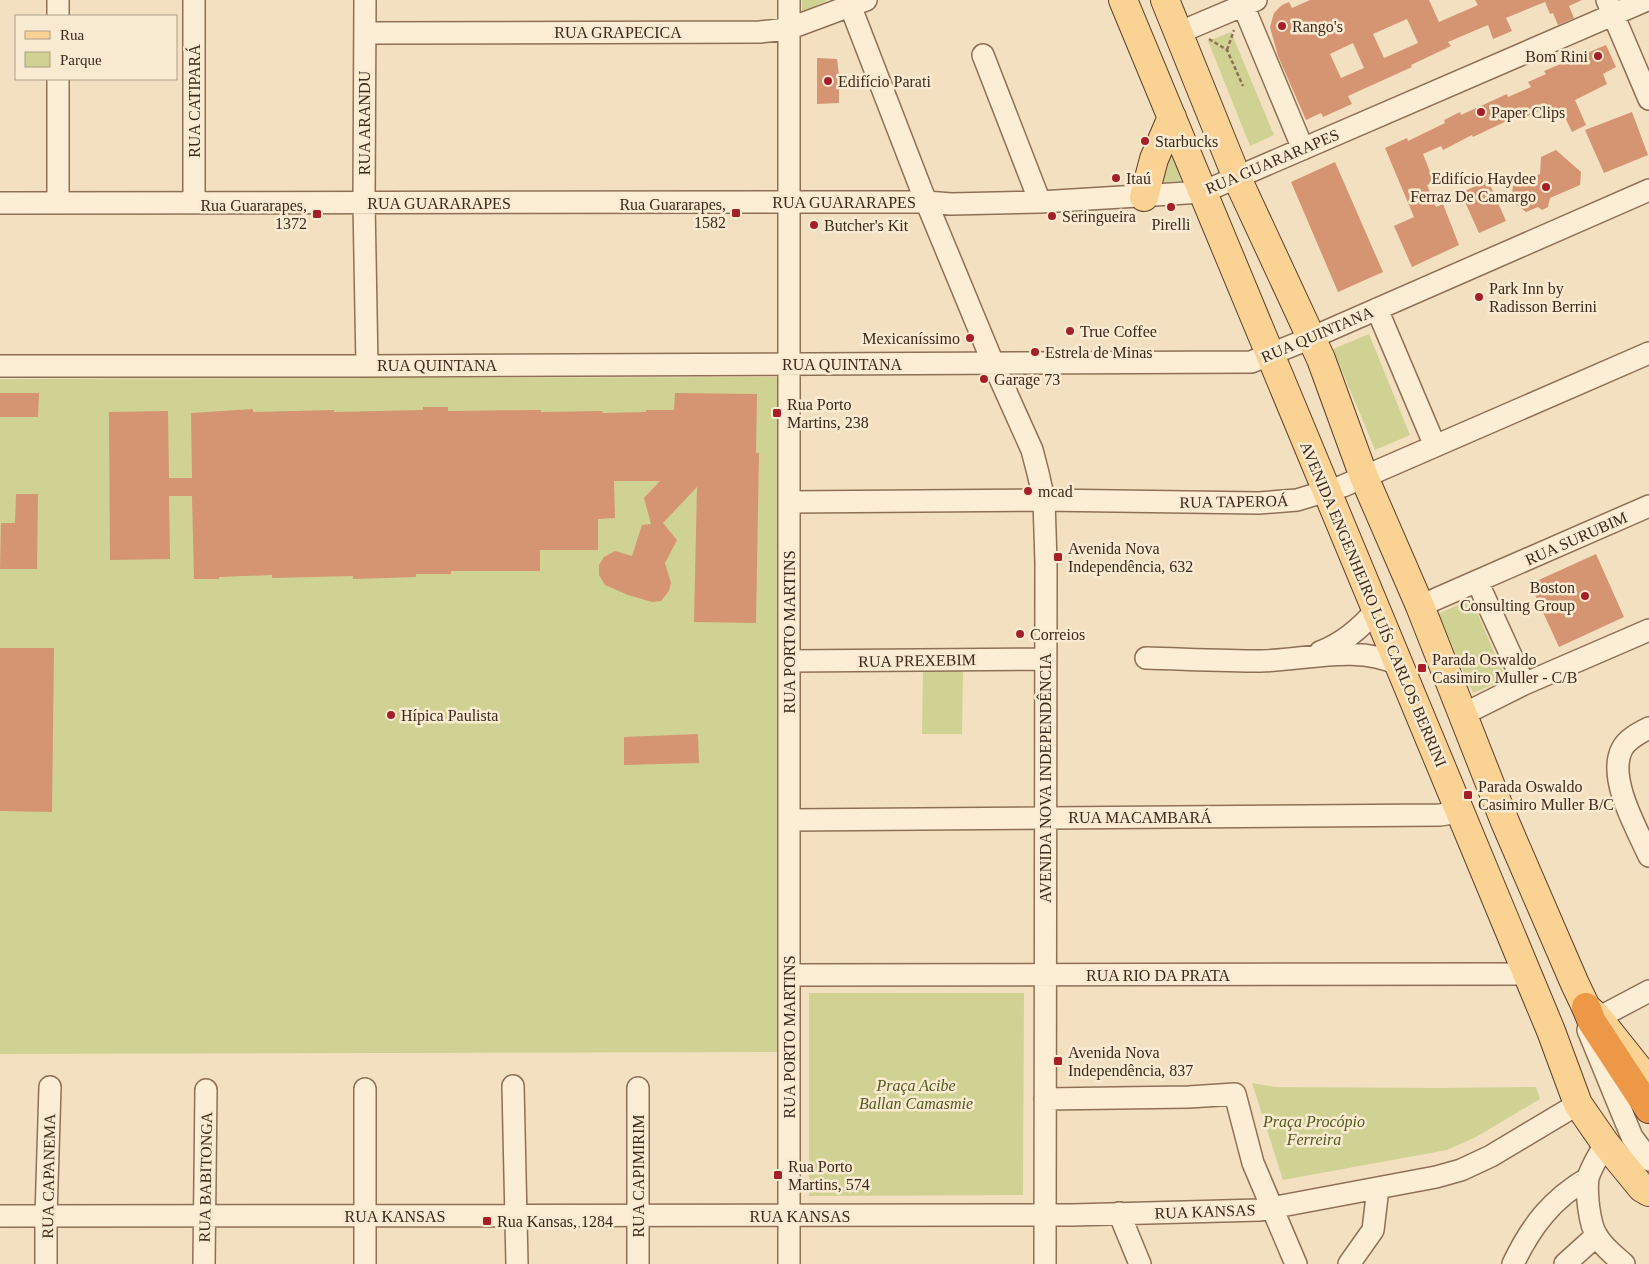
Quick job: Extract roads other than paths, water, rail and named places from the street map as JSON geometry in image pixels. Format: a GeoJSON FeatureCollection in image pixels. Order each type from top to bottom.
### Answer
{"type":"FeatureCollection","features":[{"type":"Feature","properties":{"kind":"highway"},"geometry":{"type":"LineString","coordinates":[[1586,1003],[1592,1022],[1649,1109]]}},
{"type":"Feature","properties":{"kind":"main road","name":"AVENIDA ENGENHEIRO LUÍS CARLOS BERRINI"},"geometry":{"type":"LineString","coordinates":[[1123,0],[1551,1031],[1578,1104],[1605,1143],[1642,1188],[1649,1192]]}},
{"type":"Feature","properties":{"kind":"main road"},"geometry":{"type":"LineString","coordinates":[[1165,0],[1237,178],[1321,359],[1364,477],[1420,606],[1505,822],[1586,1003],[1649,1082]]}},
{"type":"Feature","properties":{"kind":"main road"},"geometry":{"type":"LineString","coordinates":[[1144,196],[1154,159],[1172,118]]}},
{"type":"Feature","properties":{"kind":"street"},"geometry":{"type":"LineString","coordinates":[[58,0],[58,15]]}},
{"type":"Feature","properties":{"kind":"street","name":"RUA CATIPARÁ"},"geometry":{"type":"LineString","coordinates":[[194,0],[194,202]]}},
{"type":"Feature","properties":{"kind":"street","name":"RUA ARANDU"},"geometry":{"type":"LineString","coordinates":[[365,0],[364,203],[367,366]]}},
{"type":"Feature","properties":{"kind":"street","name":"RUA PORTO MARTINS"},"geometry":{"type":"LineString","coordinates":[[789,0],[790,1264]]}},
{"type":"Feature","properties":{"kind":"street","name":"RUA GUARARAPES"},"geometry":{"type":"LineString","coordinates":[[0,203],[927,202],[951,204],[1040,202],[1203,192],[1303,149],[1610,7],[1647,0]]}},
{"type":"Feature","properties":{"kind":"street","name":"RUA GRAPECICA"},"geometry":{"type":"LineString","coordinates":[[364,33],[760,32],[788,30],[855,2]]}},
{"type":"Feature","properties":{"kind":"street","name":"AVENIDA NOVA INDEPENDÊNCIA"},"geometry":{"type":"LineString","coordinates":[[855,2],[927,202],[993,363],[1032,450],[1044,500],[1046,659],[1045,1264]]}},
{"type":"Feature","properties":{"kind":"street"},"geometry":{"type":"LineString","coordinates":[[1178,33],[1250,3],[1303,149]]}},
{"type":"Feature","properties":{"kind":"street"},"geometry":{"type":"LineString","coordinates":[[1610,7],[1649,99]]}},
{"type":"Feature","properties":{"kind":"street"},"geometry":{"type":"LineString","coordinates":[[983,55],[1040,202]]}},
{"type":"Feature","properties":{"kind":"street"},"geometry":{"type":"LineString","coordinates":[[58,80],[58,204]]}},
{"type":"Feature","properties":{"kind":"street","name":"RUA QUINTANA"},"geometry":{"type":"LineString","coordinates":[[0,366],[1251,362],[1311,338],[1649,190]]}},
{"type":"Feature","properties":{"kind":"street"},"geometry":{"type":"LineString","coordinates":[[1377,309],[1435,446]]}},
{"type":"Feature","properties":{"kind":"street","name":"RUA TAPEROÁ"},"geometry":{"type":"LineString","coordinates":[[789,502],[1044,500],[1259,503],[1297,500],[1343,486],[1649,353]]}},
{"type":"Feature","properties":{"kind":"street","name":"RUA SURUBIM"},"geometry":{"type":"LineString","coordinates":[[1420,606],[1649,506]]}},
{"type":"Feature","properties":{"kind":"street"},"geometry":{"type":"LineString","coordinates":[[1477,581],[1524,684]]}},
{"type":"Feature","properties":{"kind":"street"},"geometry":{"type":"LineString","coordinates":[[1308,656],[1335,646],[1347,639],[1377,609]]}},
{"type":"Feature","properties":{"kind":"street"},"geometry":{"type":"LineString","coordinates":[[1462,715],[1524,684],[1649,630]]}},
{"type":"Feature","properties":{"kind":"street"},"geometry":{"type":"LineString","coordinates":[[1146,658],[1263,661],[1308,656],[1366,655],[1389,660],[1400,665]]}},
{"type":"Feature","properties":{"kind":"street","name":"RUA PREXEBIM"},"geometry":{"type":"LineString","coordinates":[[789,661],[1046,659]]}},
{"type":"Feature","properties":{"kind":"street"},"geometry":{"type":"LineString","coordinates":[[1649,728],[1635,735],[1622,748],[1617,773],[1621,791],[1649,856]]}},
{"type":"Feature","properties":{"kind":"street","name":"RUA MACAMBARÁ"},"geometry":{"type":"LineString","coordinates":[[790,820],[1440,815],[1460,812]]}},
{"type":"Feature","properties":{"kind":"street","name":"RUA RIO DA PRATA"},"geometry":{"type":"LineString","coordinates":[[789,975],[1526,974]]}},
{"type":"Feature","properties":{"kind":"street"},"geometry":{"type":"LineString","coordinates":[[1649,991],[1586,1003],[1590,1036],[1632,1137],[1649,1160]]}},
{"type":"Feature","properties":{"kind":"street"},"geometry":{"type":"LineString","coordinates":[[513,1086],[517,1264]]}},
{"type":"Feature","properties":{"kind":"street","name":"RUA CAPANEMA"},"geometry":{"type":"LineString","coordinates":[[46,1264],[50,1087]]}},
{"type":"Feature","properties":{"kind":"street","name":"RUA CAPIMIRIM"},"geometry":{"type":"LineString","coordinates":[[638,1088],[638,1264]]}},
{"type":"Feature","properties":{"kind":"street"},"geometry":{"type":"LineString","coordinates":[[365,1089],[365,1264]]}},
{"type":"Feature","properties":{"kind":"street","name":"RUA BABITONGA"},"geometry":{"type":"LineString","coordinates":[[204,1264],[206,1090]]}},
{"type":"Feature","properties":{"kind":"street"},"geometry":{"type":"LineString","coordinates":[[1045,1099],[1189,1097],[1235,1094],[1253,1163],[1296,1264]]}},
{"type":"Feature","properties":{"kind":"street","name":"RUA KANSAS"},"geometry":{"type":"LineString","coordinates":[[0,1216],[789,1216],[1242,1212],[1378,1188],[1461,1170],[1513,1144],[1578,1104]]}},
{"type":"Feature","properties":{"kind":"street"},"geometry":{"type":"LineString","coordinates":[[1605,1143],[1588,1178],[1588,1200],[1591,1220],[1596,1236],[1624,1264]]}},
{"type":"Feature","properties":{"kind":"street"},"geometry":{"type":"LineString","coordinates":[[1513,1264],[1535,1225],[1554,1202],[1588,1178]]}},
{"type":"Feature","properties":{"kind":"street"},"geometry":{"type":"LineString","coordinates":[[1349,1264],[1373,1230],[1378,1188]]}},
{"type":"Feature","properties":{"kind":"street"},"geometry":{"type":"LineString","coordinates":[[1118,1213],[1140,1264]]}},
{"type":"Feature","properties":{"kind":"street"},"geometry":{"type":"LineString","coordinates":[[1565,1264],[1596,1236]]}},
{"type":"Feature","properties":{"kind":"place","name":"Rango's"},"geometry":{"type":"Point","coordinates":[1282,26]}},
{"type":"Feature","properties":{"kind":"place","name":"Bom Rini"},"geometry":{"type":"Point","coordinates":[1598,56]}},
{"type":"Feature","properties":{"kind":"place","name":"Edifício Parati"},"geometry":{"type":"Point","coordinates":[828,81]}},
{"type":"Feature","properties":{"kind":"place","name":"Paper Clips"},"geometry":{"type":"Point","coordinates":[1481,112]}},
{"type":"Feature","properties":{"kind":"place","name":"Starbucks"},"geometry":{"type":"Point","coordinates":[1145,141]}},
{"type":"Feature","properties":{"kind":"place","name":"Itaú"},"geometry":{"type":"Point","coordinates":[1116,178]}},
{"type":"Feature","properties":{"kind":"place","name":"Edifício Haydee Ferraz De Camargo"},"geometry":{"type":"Point","coordinates":[1546,187]}},
{"type":"Feature","properties":{"kind":"place","name":"Pirelli"},"geometry":{"type":"Point","coordinates":[1171,207]}},
{"type":"Feature","properties":{"kind":"place","name":"Rua Guararapes, 1582"},"geometry":{"type":"Point","coordinates":[736,213]}},
{"type":"Feature","properties":{"kind":"place","name":"Rua Guararapes, 1372"},"geometry":{"type":"Point","coordinates":[317,214]}},
{"type":"Feature","properties":{"kind":"place","name":"Seringueira"},"geometry":{"type":"Point","coordinates":[1052,216]}},
{"type":"Feature","properties":{"kind":"place","name":"Butcher's Kit"},"geometry":{"type":"Point","coordinates":[814,225]}},
{"type":"Feature","properties":{"kind":"place","name":"Park Inn by Radisson Berrini"},"geometry":{"type":"Point","coordinates":[1479,297]}},
{"type":"Feature","properties":{"kind":"place","name":"True Coffee"},"geometry":{"type":"Point","coordinates":[1070,331]}},
{"type":"Feature","properties":{"kind":"place","name":"Mexicaníssimo"},"geometry":{"type":"Point","coordinates":[970,338]}},
{"type":"Feature","properties":{"kind":"place","name":"Estrela de Minas"},"geometry":{"type":"Point","coordinates":[1035,352]}},
{"type":"Feature","properties":{"kind":"place","name":"Garage 73"},"geometry":{"type":"Point","coordinates":[984,379]}},
{"type":"Feature","properties":{"kind":"place","name":"Rua Porto Martins, 238"},"geometry":{"type":"Point","coordinates":[777,413]}},
{"type":"Feature","properties":{"kind":"place","name":"mcad"},"geometry":{"type":"Point","coordinates":[1028,491]}},
{"type":"Feature","properties":{"kind":"place","name":"Avenida Nova Independência, 632"},"geometry":{"type":"Point","coordinates":[1058,557]}},
{"type":"Feature","properties":{"kind":"place","name":"Boston Consulting Group"},"geometry":{"type":"Point","coordinates":[1585,596]}},
{"type":"Feature","properties":{"kind":"place","name":"Correios"},"geometry":{"type":"Point","coordinates":[1020,634]}},
{"type":"Feature","properties":{"kind":"place","name":"Parada Oswaldo Casimiro Muller - C/B"},"geometry":{"type":"Point","coordinates":[1422,668]}},
{"type":"Feature","properties":{"kind":"place","name":"Hípica Paulista"},"geometry":{"type":"Point","coordinates":[391,715]}},
{"type":"Feature","properties":{"kind":"place","name":"Parada Oswaldo Casimiro Muller B/C"},"geometry":{"type":"Point","coordinates":[1468,795]}},
{"type":"Feature","properties":{"kind":"place","name":"Avenida Nova Independência, 837"},"geometry":{"type":"Point","coordinates":[1058,1061]}},
{"type":"Feature","properties":{"kind":"place","name":"Rua Porto Martins, 574"},"geometry":{"type":"Point","coordinates":[778,1175]}},
{"type":"Feature","properties":{"kind":"place","name":"Rua Kansas, 1284"},"geometry":{"type":"Point","coordinates":[487,1221]}},
{"type":"Feature","properties":{"kind":"park label","name":"Praça Acibe Ballan Camasmie"},"geometry":{"type":"Point","coordinates":[916,1094]}},
{"type":"Feature","properties":{"kind":"park label","name":"Praça Procópio Ferreira"},"geometry":{"type":"Point","coordinates":[1314,1130]}}]}
